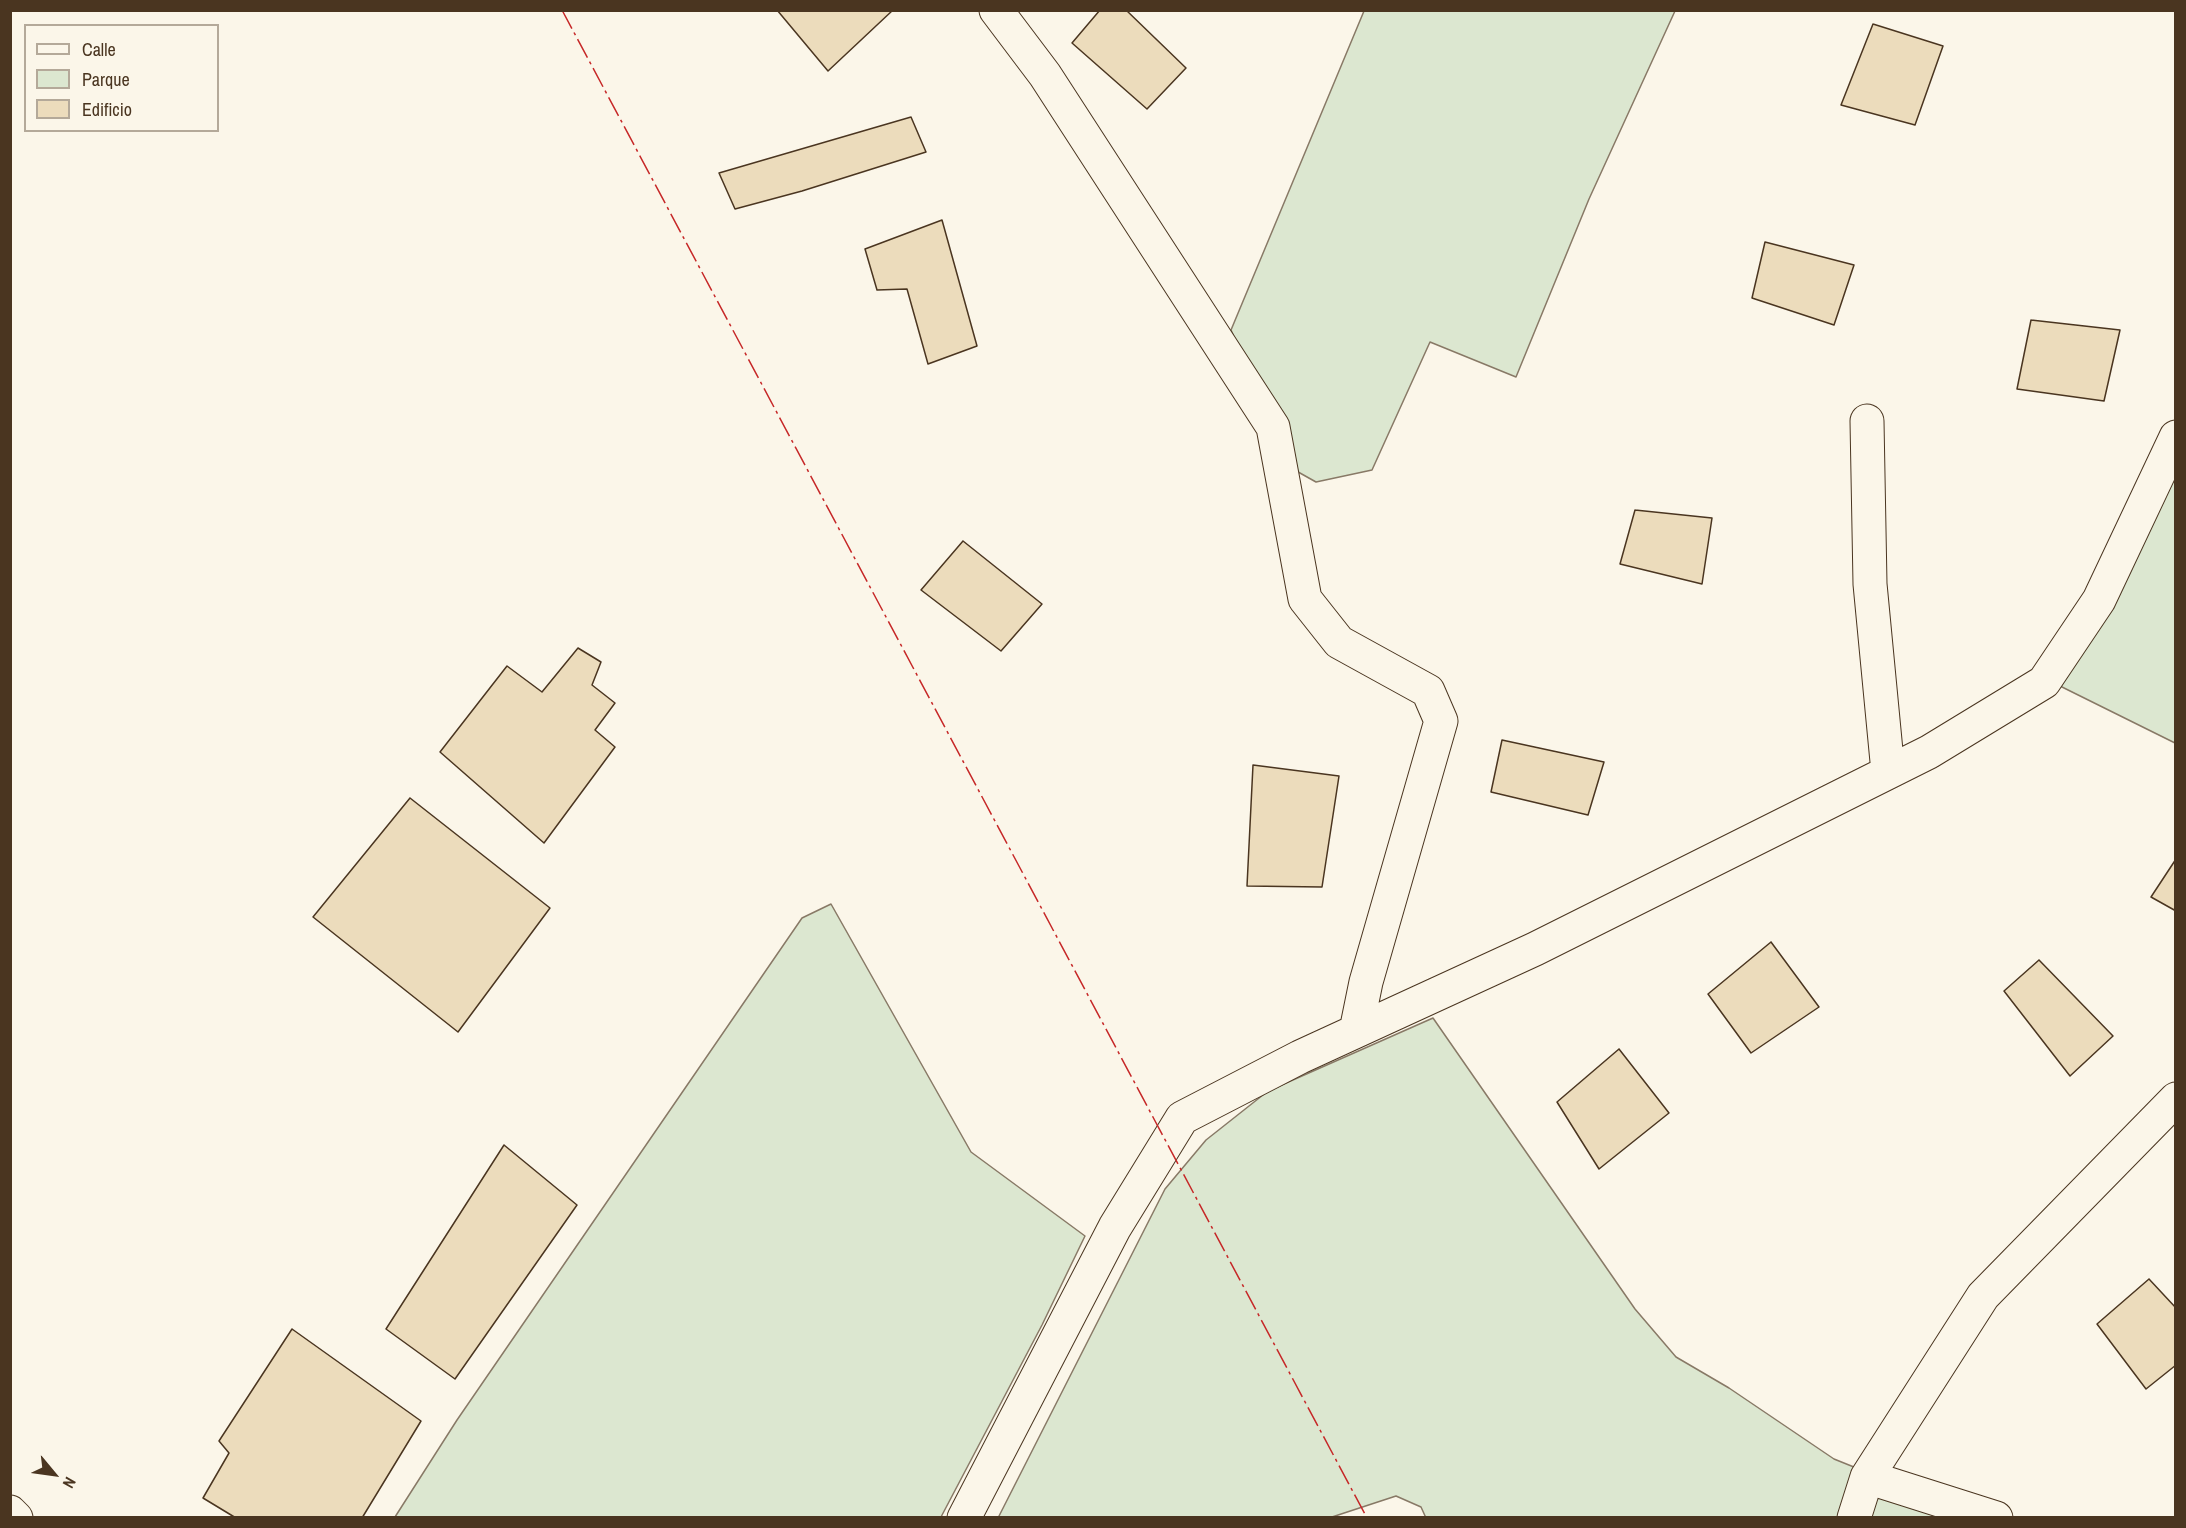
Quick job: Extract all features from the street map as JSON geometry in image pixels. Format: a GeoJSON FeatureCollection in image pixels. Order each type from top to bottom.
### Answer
{"type":"FeatureCollection","features":[{"type":"Feature","properties":{"kind":"street"},"geometry":{"type":"LineString","coordinates":[[996,10],[1045,75],[1273,427],[1305,599],[1340,642],[1428,691],[1441,721],[1366,982],[1356,1031]]}},
{"type":"Feature","properties":{"kind":"street"},"geometry":{"type":"LineString","coordinates":[[1867,421],[1870,584],[1888,772]]}},
{"type":"Feature","properties":{"kind":"street"},"geometry":{"type":"LineString","coordinates":[[964,1518],[1115,1227],[1182,1118],[1300,1057],[1535,949],[1929,752],[2044,682],[2099,600],[2175,437]]}},
{"type":"Feature","properties":{"kind":"street"},"geometry":{"type":"LineString","coordinates":[[1854,1518],[1867,1477],[1983,1296],[2175,1099]]}},
{"type":"Feature","properties":{"kind":"street"},"geometry":{"type":"LineString","coordinates":[[1867,1477],[1996,1518]]}},
{"type":"Feature","properties":{"kind":"street"},"geometry":{"type":"LineString","coordinates":[[10,1512],[16,1518]]}},
{"type":"Feature","properties":{"kind":"green space"},"geometry":{"type":"Polygon","coordinates":[[[1364,11],[1675,11],[1589,199],[1516,377],[1430,342],[1372,470],[1316,482],[1291,468],[1231,330],[1364,11]]]}},
{"type":"Feature","properties":{"kind":"green space"},"geometry":{"type":"Polygon","coordinates":[[[2175,438],[2175,743],[2060,686],[2175,438]]]}},
{"type":"Feature","properties":{"kind":"green space"},"geometry":{"type":"Polygon","coordinates":[[[831,904],[971,1152],[1085,1236],[1042,1325],[941,1517],[395,1517],[457,1420],[802,918],[831,904]]]}},
{"type":"Feature","properties":{"kind":"green space"},"geometry":{"type":"Polygon","coordinates":[[[1433,1018],[1635,1309],[1676,1357],[1729,1388],[1834,1459],[1978,1517],[1426,1518],[1421,1507],[1396,1496],[1332,1517],[998,1518],[1165,1189],[1206,1140],[1268,1091],[1433,1018]]]}},
{"type":"Feature","properties":{"kind":"building"},"geometry":{"type":"Polygon","coordinates":[[[777,10],[893,10],[828,71],[777,10]]]}},
{"type":"Feature","properties":{"kind":"building"},"geometry":{"type":"Polygon","coordinates":[[[1100,10],[1126,10],[1186,68],[1147,109],[1072,43],[1100,10]]]}},
{"type":"Feature","properties":{"kind":"building"},"geometry":{"type":"Polygon","coordinates":[[[1873,24],[1943,46],[1915,125],[1841,105],[1873,24]]]}},
{"type":"Feature","properties":{"kind":"building"},"geometry":{"type":"Polygon","coordinates":[[[911,117],[926,152],[802,191],[735,209],[719,173],[911,117]]]}},
{"type":"Feature","properties":{"kind":"building"},"geometry":{"type":"Polygon","coordinates":[[[942,220],[977,346],[928,364],[907,289],[877,290],[865,249],[942,220]]]}},
{"type":"Feature","properties":{"kind":"building"},"geometry":{"type":"Polygon","coordinates":[[[1765,242],[1854,265],[1834,325],[1752,298],[1765,242]]]}},
{"type":"Feature","properties":{"kind":"building"},"geometry":{"type":"Polygon","coordinates":[[[2031,320],[2120,330],[2104,401],[2017,389],[2031,320]]]}},
{"type":"Feature","properties":{"kind":"building"},"geometry":{"type":"Polygon","coordinates":[[[1635,510],[1712,518],[1702,584],[1620,564],[1635,510]]]}},
{"type":"Feature","properties":{"kind":"building"},"geometry":{"type":"Polygon","coordinates":[[[963,541],[1042,604],[1001,651],[921,590],[963,541]]]}},
{"type":"Feature","properties":{"kind":"building"},"geometry":{"type":"Polygon","coordinates":[[[578,648],[601,662],[592,685],[615,703],[595,730],[615,747],[544,843],[440,752],[507,666],[542,692],[578,648]]]}},
{"type":"Feature","properties":{"kind":"building"},"geometry":{"type":"Polygon","coordinates":[[[1502,740],[1604,762],[1588,815],[1491,792],[1502,740]]]}},
{"type":"Feature","properties":{"kind":"building"},"geometry":{"type":"Polygon","coordinates":[[[1253,765],[1339,776],[1322,887],[1247,886],[1253,765]]]}},
{"type":"Feature","properties":{"kind":"building"},"geometry":{"type":"Polygon","coordinates":[[[410,798],[550,908],[458,1032],[313,917],[410,798]]]}},
{"type":"Feature","properties":{"kind":"building"},"geometry":{"type":"Polygon","coordinates":[[[2176,859],[2176,911],[2151,897],[2176,859]]]}},
{"type":"Feature","properties":{"kind":"building"},"geometry":{"type":"Polygon","coordinates":[[[1771,942],[1819,1007],[1751,1053],[1708,994],[1771,942]]]}},
{"type":"Feature","properties":{"kind":"building"},"geometry":{"type":"Polygon","coordinates":[[[2039,960],[2113,1036],[2070,1076],[2004,991],[2039,960]]]}},
{"type":"Feature","properties":{"kind":"building"},"geometry":{"type":"Polygon","coordinates":[[[1619,1049],[1669,1113],[1599,1169],[1557,1102],[1619,1049]]]}},
{"type":"Feature","properties":{"kind":"building"},"geometry":{"type":"Polygon","coordinates":[[[504,1145],[577,1205],[455,1379],[386,1329],[504,1145]]]}},
{"type":"Feature","properties":{"kind":"building"},"geometry":{"type":"Polygon","coordinates":[[[2149,1279],[2176,1308],[2176,1365],[2146,1389],[2097,1324],[2149,1279]]]}},
{"type":"Feature","properties":{"kind":"building"},"geometry":{"type":"Polygon","coordinates":[[[292,1329],[421,1421],[362,1518],[236,1518],[203,1498],[229,1453],[219,1441],[292,1329]]]}},
{"type":"Feature","properties":{"kind":"power"},"geometry":{"type":"LineString","coordinates":[[562,10],[1367,1518]]}}]}
